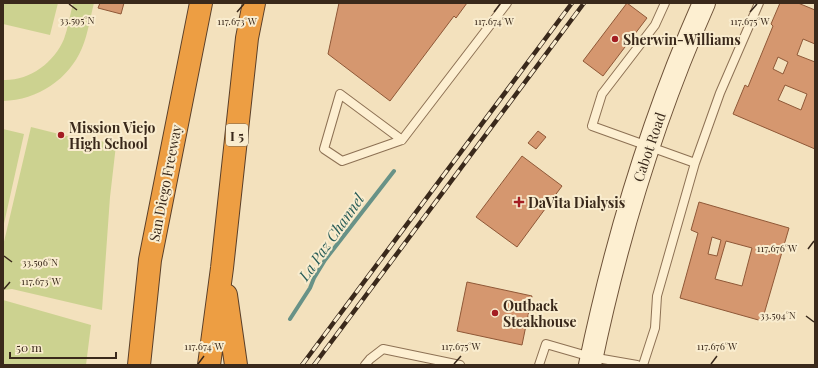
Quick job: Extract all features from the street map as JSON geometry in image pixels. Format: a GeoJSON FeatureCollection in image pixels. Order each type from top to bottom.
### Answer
{"type":"FeatureCollection","features":[{"type":"Feature","properties":{"kind":"highway","name":"San Diego Freeway"},"geometry":{"type":"LineString","coordinates":[[139,365],[150,260],[200,3]]}},
{"type":"Feature","properties":{"kind":"highway","name":"I 5"},"geometry":{"type":"LineString","coordinates":[[209,365],[222,268],[247,38],[254,3]]}},
{"type":"Feature","properties":{"kind":"highway"},"geometry":{"type":"LineString","coordinates":[[125,365],[150,260]]}},
{"type":"Feature","properties":{"kind":"highway"},"geometry":{"type":"LineString","coordinates":[[222,268],[236,365]]}},
{"type":"Feature","properties":{"kind":"main road","name":"Cabot Road"},"geometry":{"type":"LineString","coordinates":[[591,361],[623,226],[648,147],[670,85],[704,3]]}},
{"type":"Feature","properties":{"kind":"lane"},"geometry":{"type":"LineString","coordinates":[[402,140],[340,94],[324,149],[342,161],[402,140],[507,3]]}},
{"type":"Feature","properties":{"kind":"lane"},"geometry":{"type":"LineString","coordinates":[[665,3],[655,25],[602,94],[592,126],[695,163]]}},
{"type":"Feature","properties":{"kind":"lane"},"geometry":{"type":"LineString","coordinates":[[643,365],[655,328],[657,296],[695,163],[720,93],[759,3]]}},
{"type":"Feature","properties":{"kind":"lane"},"geometry":{"type":"LineString","coordinates":[[539,365],[546,344],[591,361],[637,365]]}},
{"type":"Feature","properties":{"kind":"lane"},"geometry":{"type":"LineString","coordinates":[[365,365],[383,349],[460,365]]}},
{"type":"Feature","properties":{"kind":"green space"},"geometry":{"type":"Polygon","coordinates":[[[3,3],[58,3],[50,35],[3,24],[3,3]]]}},
{"type":"Feature","properties":{"kind":"green space"},"geometry":{"type":"Polygon","coordinates":[[[73,3],[94,3],[82,48],[69,69],[51,86],[40,92],[16,100],[3,101],[3,80],[13,80],[31,74],[40,69],[60,48],[68,26],[73,3]]]}},
{"type":"Feature","properties":{"kind":"green space"},"geometry":{"type":"Polygon","coordinates":[[[31,127],[79,139],[97,140],[116,145],[110,197],[102,310],[12,289],[3,290],[3,246],[31,127]]]}},
{"type":"Feature","properties":{"kind":"green space"},"geometry":{"type":"Polygon","coordinates":[[[3,129],[24,134],[3,228],[3,129]]]}},
{"type":"Feature","properties":{"kind":"green space"},"geometry":{"type":"Polygon","coordinates":[[[3,300],[91,325],[86,365],[3,365],[3,300]]]}},
{"type":"Feature","properties":{"kind":"building"},"geometry":{"type":"Polygon","coordinates":[[[100,3],[124,3],[121,14],[98,8],[100,3]]]}},
{"type":"Feature","properties":{"kind":"building"},"geometry":{"type":"Polygon","coordinates":[[[339,3],[467,3],[456,18],[454,16],[390,101],[328,54],[339,3]]]}},
{"type":"Feature","properties":{"kind":"building","name":"Sherwin-Williams"},"geometry":{"type":"Polygon","coordinates":[[[627,3],[647,18],[603,76],[583,61],[627,3]]]}},
{"type":"Feature","properties":{"kind":"building"},"geometry":{"type":"Polygon","coordinates":[[[780,3],[798,3],[815,10],[815,44],[803,39],[797,55],[815,62],[815,149],[733,114],[745,85],[748,87],[773,26],[771,24],[780,3]],[[778,57],[773,69],[783,74],[788,62],[778,57]],[[785,85],[778,100],[801,110],[807,94],[785,85]]]}},
{"type":"Feature","properties":{"kind":"building"},"geometry":{"type":"Polygon","coordinates":[[[538,131],[546,137],[536,149],[528,143],[538,131]]]}},
{"type":"Feature","properties":{"kind":"building","name":"DaVita Dialysis"},"geometry":{"type":"Polygon","coordinates":[[[522,156],[562,186],[517,247],[476,217],[522,156]]]}},
{"type":"Feature","properties":{"kind":"building"},"geometry":{"type":"Polygon","coordinates":[[[699,202],[789,228],[762,321],[680,298],[698,233],[691,230],[699,202]],[[712,237],[708,254],[717,256],[721,240],[712,237]],[[726,241],[715,279],[742,286],[752,248],[726,241]]]}},
{"type":"Feature","properties":{"kind":"building","name":"Outback Steakhouse"},"geometry":{"type":"Polygon","coordinates":[[[467,282],[532,296],[522,345],[457,331],[467,282]]]}},
{"type":"Feature","properties":{"kind":"waterway","name":"La Paz Channel"},"geometry":{"type":"LineString","coordinates":[[290,319],[310,288],[325,260],[394,171]]}},
{"type":"Feature","properties":{"kind":"railway"},"geometry":{"type":"LineString","coordinates":[[302,365],[572,3]]}},
{"type":"Feature","properties":{"kind":"railway"},"geometry":{"type":"LineString","coordinates":[[314,365],[584,3]]}},
{"type":"Feature","properties":{"kind":"place","name":"Sherwin-Williams"},"geometry":{"type":"Point","coordinates":[615,39]}},
{"type":"Feature","properties":{"kind":"place","name":"Mission Viejo High School"},"geometry":{"type":"Point","coordinates":[61,135]}},
{"type":"Feature","properties":{"kind":"place","name":"DaVita Dialysis"},"geometry":{"type":"Point","coordinates":[519,202]}},
{"type":"Feature","properties":{"kind":"place","name":"Outback Steakhouse"},"geometry":{"type":"Point","coordinates":[495,313]}}]}
